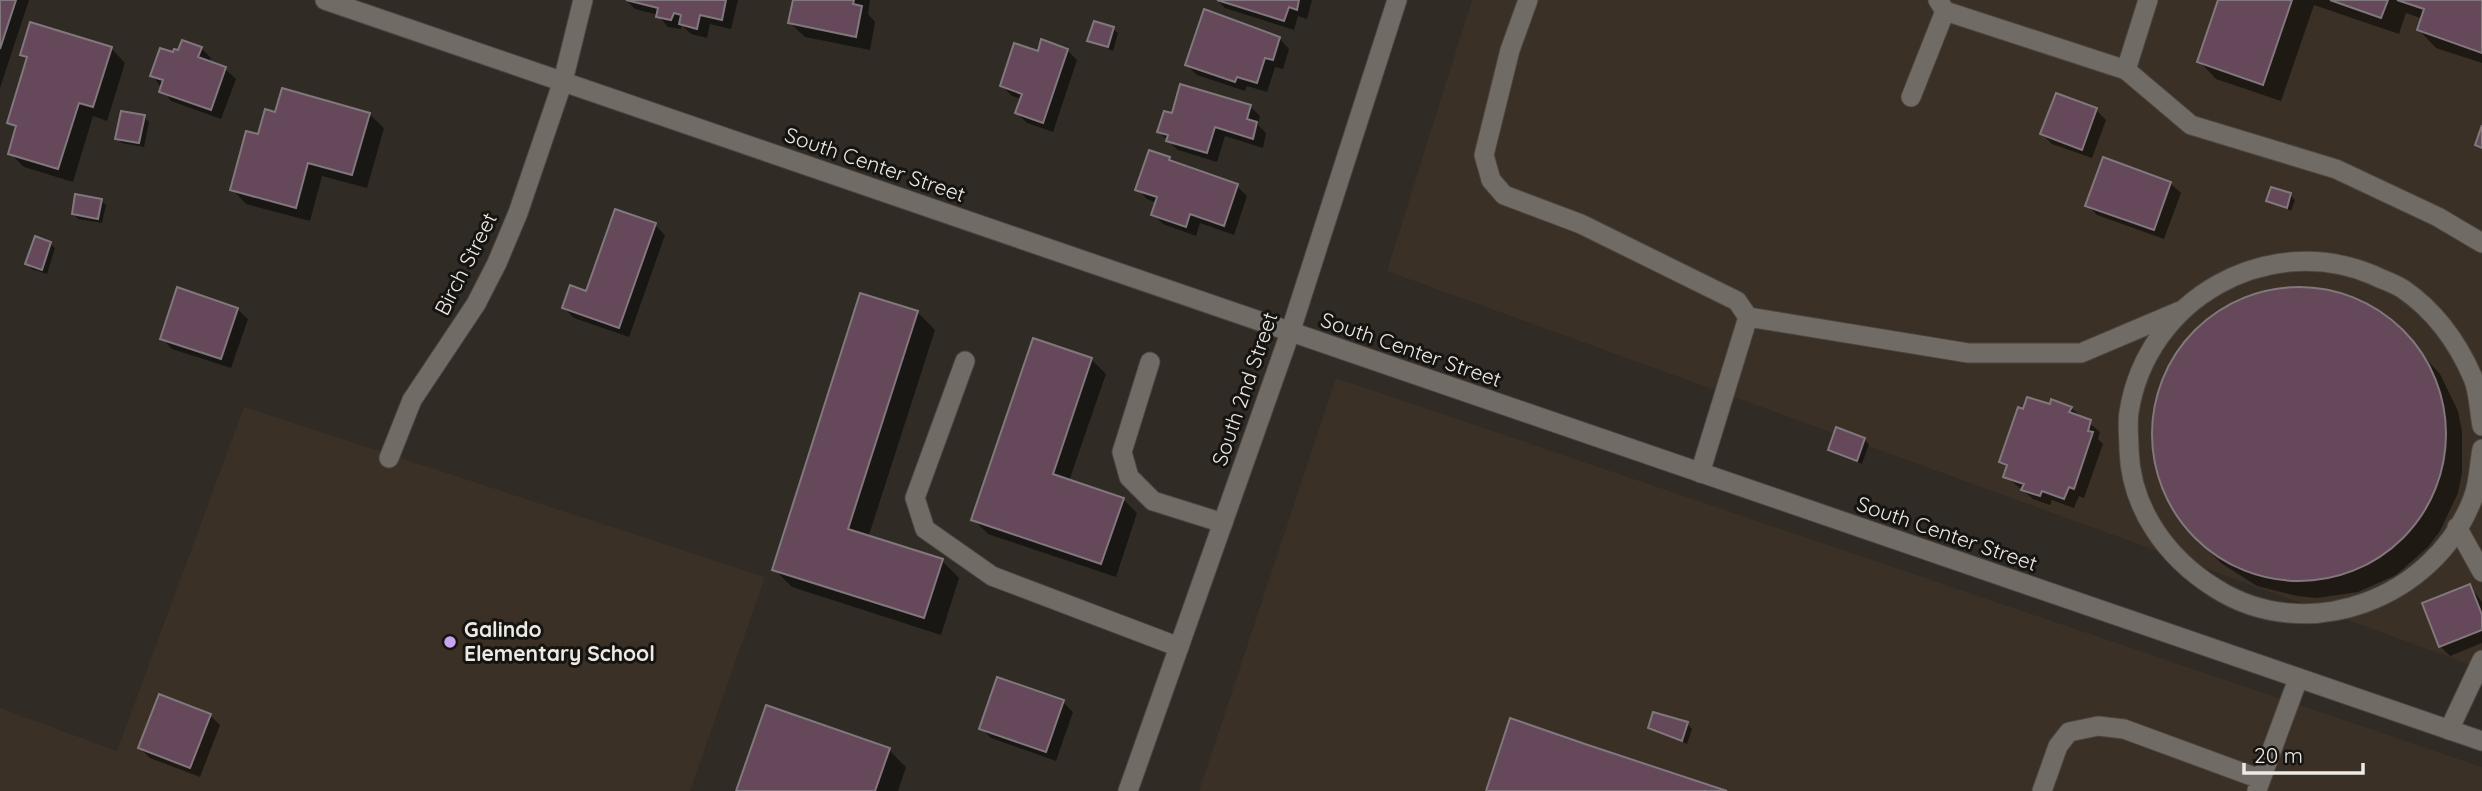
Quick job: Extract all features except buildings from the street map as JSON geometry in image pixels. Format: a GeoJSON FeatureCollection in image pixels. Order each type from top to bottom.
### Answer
{"type":"FeatureCollection","features":[{"type":"Feature","properties":{"kind":"street","name":"South Center Street"},"geometry":{"type":"LineString","coordinates":[[325,0],[2482,741]]}},
{"type":"Feature","properties":{"kind":"street","name":"Birch Street"},"geometry":{"type":"LineString","coordinates":[[390,458],[412,400],[476,304],[518,213],[563,81],[583,0]]}},
{"type":"Feature","properties":{"kind":"street","name":"South 2nd Street"},"geometry":{"type":"LineString","coordinates":[[1128,791],[1290,333],[1397,0]]}},
{"type":"Feature","properties":{"kind":"street"},"geometry":{"type":"LineString","coordinates":[[1528,0],[1510,50],[1484,155],[1491,180],[1504,195],[1581,224],[1737,301],[1748,317],[1968,354],[2081,353],[2180,311],[2229,276],[2287,260],[2347,264],[2402,288],[2446,327],[2474,380],[2482,426]]}},
{"type":"Feature","properties":{"kind":"street"},"geometry":{"type":"LineString","coordinates":[[2126,70],[2148,0]]}},
{"type":"Feature","properties":{"kind":"street"},"geometry":{"type":"LineString","coordinates":[[1911,97],[1941,6],[2126,70],[2191,125],[2336,169],[2438,217],[2482,243]]}},
{"type":"Feature","properties":{"kind":"street"},"geometry":{"type":"LineString","coordinates":[[2180,311],[2146,357],[2129,413],[2130,470],[2150,525],[2186,570],[2235,601],[2291,614],[2349,610],[2403,587],[2445,547],[2457,527],[2473,497],[2482,449]]}},
{"type":"Feature","properties":{"kind":"street"},"geometry":{"type":"LineString","coordinates":[[1700,473],[1748,317]]}},
{"type":"Feature","properties":{"kind":"street"},"geometry":{"type":"LineString","coordinates":[[965,361],[915,498],[925,529],[992,576],[1179,647]]}},
{"type":"Feature","properties":{"kind":"street"},"geometry":{"type":"LineString","coordinates":[[1150,362],[1122,452],[1129,477],[1153,500],[1223,523]]}},
{"type":"Feature","properties":{"kind":"street"},"geometry":{"type":"LineString","coordinates":[[2457,527],[2482,572]]}},
{"type":"Feature","properties":{"kind":"street"},"geometry":{"type":"LineString","coordinates":[[2449,730],[2482,660]]}},
{"type":"Feature","properties":{"kind":"street"},"geometry":{"type":"LineString","coordinates":[[2042,791],[2058,746],[2069,732],[2098,726],[2124,729],[2258,785],[2298,679]]}},
{"type":"Feature","properties":{"kind":"shaded area"},"geometry":{"type":"Polygon","coordinates":[[[1472,0],[2482,0],[2482,669],[1387,271],[1472,0]]]}},
{"type":"Feature","properties":{"kind":"shaded area"},"geometry":{"type":"Polygon","coordinates":[[[1336,378],[2482,767],[2482,791],[1199,791],[1336,378]]]}},
{"type":"Feature","properties":{"kind":"shaded area","name":"Galindo Elementary School"},"geometry":{"type":"Polygon","coordinates":[[[244,407],[765,577],[690,791],[0,791],[0,708],[117,751],[244,407]]]}},
{"type":"Feature","properties":{"kind":"place","name":"Galindo Elementary School"},"geometry":{"type":"Point","coordinates":[450,642]}}]}
